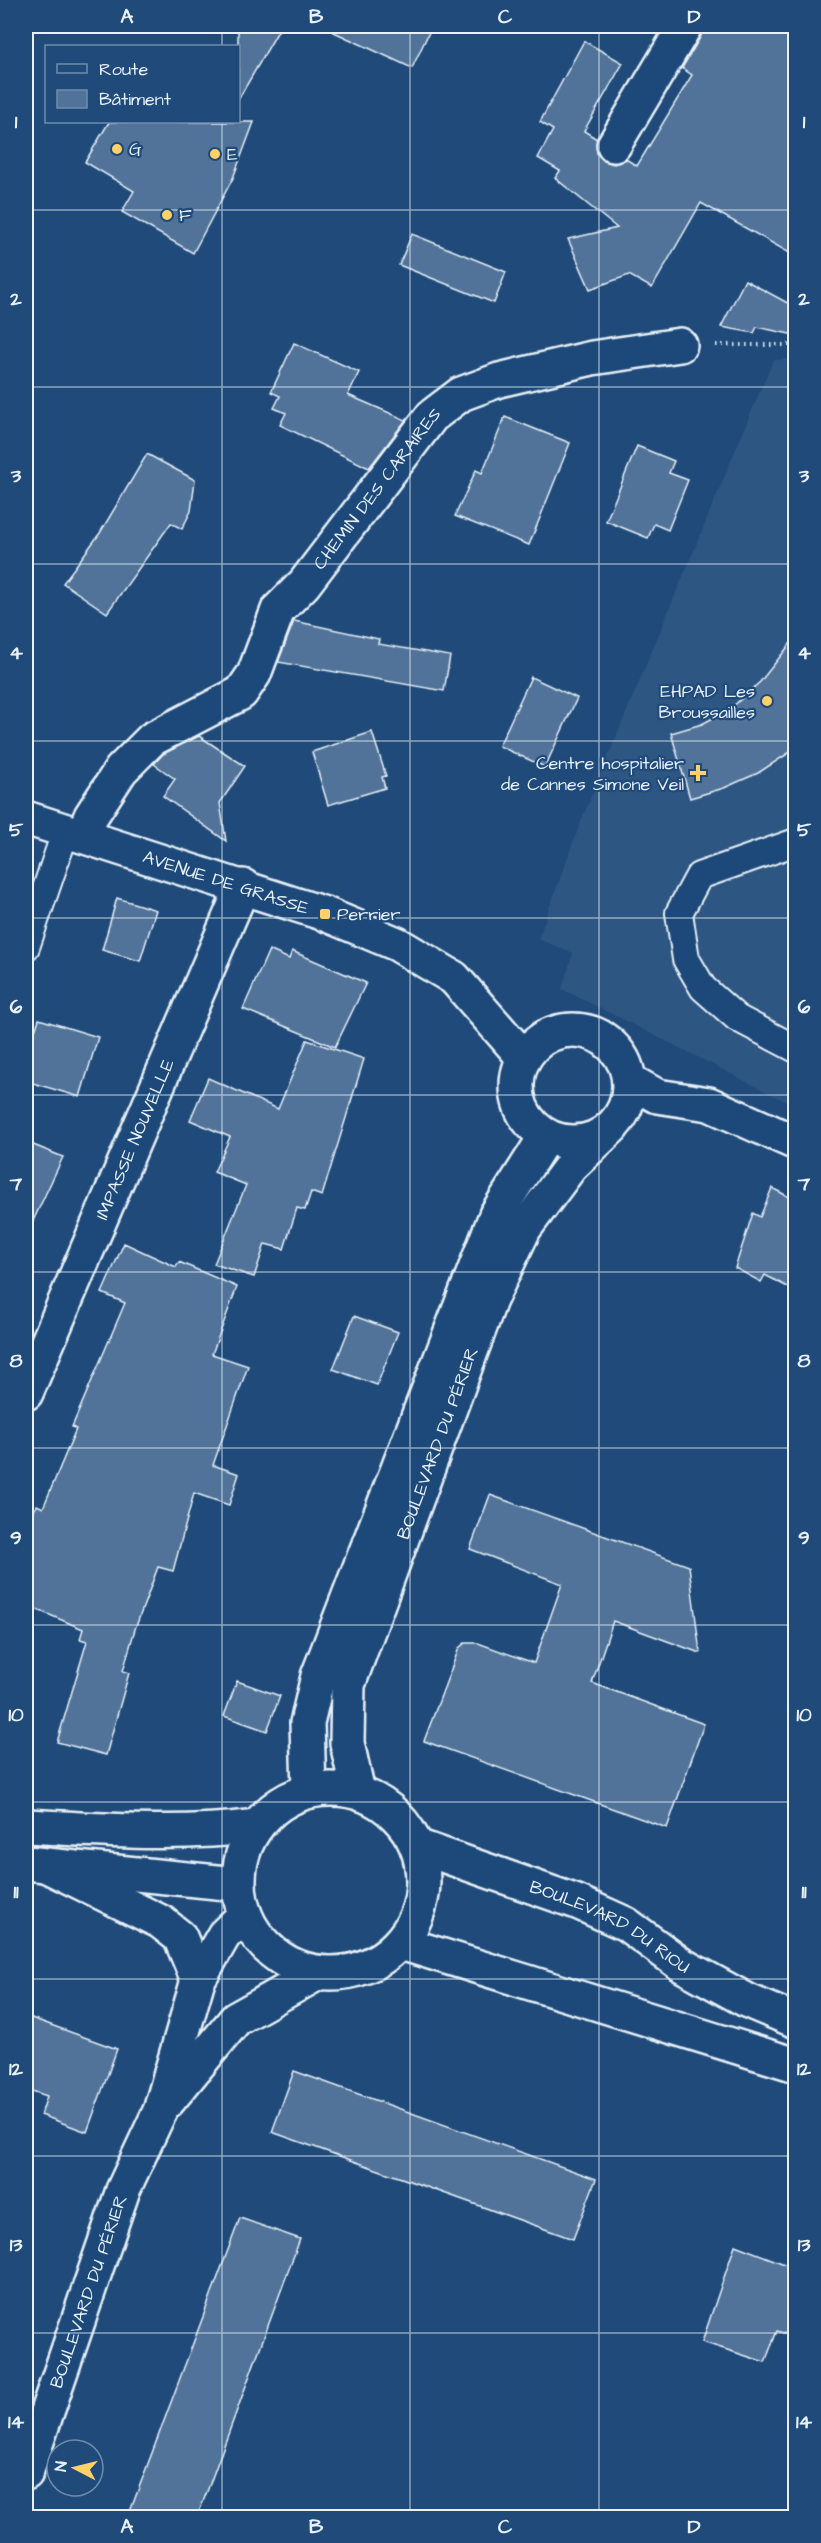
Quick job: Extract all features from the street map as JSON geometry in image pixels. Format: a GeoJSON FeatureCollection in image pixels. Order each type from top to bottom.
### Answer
{"type":"FeatureCollection","features":[{"type":"Feature","properties":{"kind":"street"},"geometry":{"type":"LineString","coordinates":[[614,145],[686,26]]}},
{"type":"Feature","properties":{"kind":"street","name":"CHEMIN DES CARAIRES"},"geometry":{"type":"LineString","coordinates":[[75,833],[91,816],[121,770],[152,739],[241,693],[254,674],[278,610],[304,584],[432,416],[461,394],[499,380],[592,358],[680,345]]}},
{"type":"Feature","properties":{"kind":"street","name":"AVENUE DE GRASSE"},"geometry":{"type":"LineString","coordinates":[[26,818],[243,886],[325,914],[397,944],[454,978],[524,1058]]}},
{"type":"Feature","properties":{"kind":"street","name":"IMPASSE NOUVELLE"},"geometry":{"type":"LineString","coordinates":[[26,1393],[243,886]]}},
{"type":"Feature","properties":{"kind":"street"},"geometry":{"type":"LineString","coordinates":[[568,1029],[586,1030],[602,1037],[616,1048],[625,1064],[630,1082],[629,1098],[623,1114],[612,1127],[598,1137],[582,1142],[565,1142],[546,1136],[523,1112],[517,1094],[518,1076],[524,1058],[535,1043],[550,1034],[568,1029]]}},
{"type":"Feature","properties":{"kind":"street"},"geometry":{"type":"LineString","coordinates":[[630,1082],[657,1096],[709,1104],[795,1143]]}},
{"type":"Feature","properties":{"kind":"street","name":"BOULEVARD DU PÉRIER"},"geometry":{"type":"LineString","coordinates":[[358,1792],[347,1743],[348,1684],[490,1300],[524,1229],[571,1166],[612,1127]]}},
{"type":"Feature","properties":{"kind":"street","name":"BOULEVARD DU PÉRIER"},"geometry":{"type":"LineString","coordinates":[[309,1791],[307,1723],[318,1676],[496,1215],[546,1136]]}},
{"type":"Feature","properties":{"kind":"street"},"geometry":{"type":"LineString","coordinates":[[160,2111],[198,1980],[241,1900],[245,1847],[256,1826],[271,1810],[289,1798],[309,1791],[333,1788],[358,1792],[380,1802],[402,1821],[417,1846],[423,1871],[422,1897],[414,1921],[401,1943],[377,1962],[348,1973],[318,1973],[294,1966],[273,1954],[257,1937],[241,1900]]}},
{"type":"Feature","properties":{"kind":"street"},"geometry":{"type":"LineString","coordinates":[[26,1826],[153,1833],[211,1832],[256,1826]]}},
{"type":"Feature","properties":{"kind":"street","name":"BOULEVARD DU RIOU"},"geometry":{"type":"LineString","coordinates":[[417,1846],[577,1902],[626,1924],[682,1965],[748,2001],[795,2021]]}},
{"type":"Feature","properties":{"kind":"street"},"geometry":{"type":"LineString","coordinates":[[34,1864],[241,1900]]}},
{"type":"Feature","properties":{"kind":"street"},"geometry":{"type":"LineString","coordinates":[[34,1864],[161,1922],[180,1937],[198,1980]]}},
{"type":"Feature","properties":{"kind":"street"},"geometry":{"type":"LineString","coordinates":[[401,1943],[795,2065]]}},
{"type":"Feature","properties":{"kind":"street"},"geometry":{"type":"LineString","coordinates":[[160,2111],[236,2019],[318,1973]]}},
{"type":"Feature","properties":{"kind":"street","name":"BOULEVARD DU PÉRIER"},"geometry":{"type":"LineString","coordinates":[[26,2474],[123,2190],[160,2111]]}},
{"type":"Feature","properties":{"kind":"lane"},"geometry":{"type":"LineString","coordinates":[[26,947],[75,833]]}},
{"type":"Feature","properties":{"kind":"lane"},"geometry":{"type":"LineString","coordinates":[[795,842],[699,876],[679,913],[686,959],[703,988],[737,1018],[795,1049]]}},
{"type":"Feature","properties":{"kind":"path"},"geometry":{"type":"LineString","coordinates":[[680,345],[795,345]]}},
{"type":"Feature","properties":{"kind":"shaded area","name":"Centre hospitalier de Cannes Simone Veil"},"geometry":{"type":"Polygon","coordinates":[[[795,359],[795,1106],[562,989],[573,953],[538,939],[579,826],[773,360],[795,359]]]}},
{"type":"Feature","properties":{"kind":"building"},"geometry":{"type":"Polygon","coordinates":[[[238,26],[281,26],[240,97],[240,45],[238,45],[238,26]]]}},
{"type":"Feature","properties":{"kind":"building"},"geometry":{"type":"Polygon","coordinates":[[[321,26],[432,26],[412,68],[321,26]]]}},
{"type":"Feature","properties":{"kind":"building"},"geometry":{"type":"Polygon","coordinates":[[[704,26],[795,26],[795,256],[701,203],[652,288],[629,275],[590,289],[568,239],[617,228],[555,178],[560,171],[538,158],[553,130],[540,122],[584,41],[623,63],[584,131],[597,139],[597,154],[604,161],[614,164],[626,159],[637,166],[692,75],[682,68],[701,36],[704,26]]]}},
{"type":"Feature","properties":{"kind":"building"},"geometry":{"type":"Polygon","coordinates":[[[254,122],[233,178],[193,253],[122,212],[134,191],[85,162],[108,123],[254,122]]]}},
{"type":"Feature","properties":{"kind":"building"},"geometry":{"type":"Polygon","coordinates":[[[412,234],[506,272],[494,303],[399,265],[412,234]]]}},
{"type":"Feature","properties":{"kind":"building"},"geometry":{"type":"Polygon","coordinates":[[[745,280],[795,307],[795,335],[757,327],[754,333],[721,327],[745,280]]]}},
{"type":"Feature","properties":{"kind":"building"},"geometry":{"type":"Polygon","coordinates":[[[294,343],[359,372],[348,395],[406,420],[369,468],[280,425],[286,413],[274,408],[280,396],[271,392],[294,343]]]}},
{"type":"Feature","properties":{"kind":"building"},"geometry":{"type":"Polygon","coordinates":[[[505,417],[570,443],[529,545],[455,516],[476,470],[482,473],[505,417]]]}},
{"type":"Feature","properties":{"kind":"building"},"geometry":{"type":"Polygon","coordinates":[[[637,446],[674,461],[669,473],[688,480],[668,530],[654,524],[648,538],[606,521],[637,446]]]}},
{"type":"Feature","properties":{"kind":"building"},"geometry":{"type":"Polygon","coordinates":[[[147,454],[195,480],[191,511],[182,529],[171,523],[107,613],[63,583],[100,533],[147,454]]]}},
{"type":"Feature","properties":{"kind":"building"},"geometry":{"type":"Polygon","coordinates":[[[294,621],[379,639],[378,644],[450,656],[444,691],[278,662],[294,621]]]}},
{"type":"Feature","properties":{"kind":"building","name":"EHPAD Les Broussailles"},"geometry":{"type":"Polygon","coordinates":[[[795,638],[795,749],[758,773],[724,788],[690,798],[671,733],[702,724],[730,709],[760,682],[795,638]]]}},
{"type":"Feature","properties":{"kind":"building"},"geometry":{"type":"Polygon","coordinates":[[[531,677],[577,698],[545,767],[499,746],[531,677]]]}},
{"type":"Feature","properties":{"kind":"building"},"geometry":{"type":"Polygon","coordinates":[[[372,732],[386,776],[382,777],[385,788],[328,805],[312,752],[372,732]]]}},
{"type":"Feature","properties":{"kind":"building"},"geometry":{"type":"Polygon","coordinates":[[[199,736],[245,766],[220,803],[226,841],[163,796],[175,779],[154,764],[163,754],[199,736]]]}},
{"type":"Feature","properties":{"kind":"building"},"geometry":{"type":"Polygon","coordinates":[[[117,898],[156,910],[140,961],[102,950],[117,898]]]}},
{"type":"Feature","properties":{"kind":"building"},"geometry":{"type":"Polygon","coordinates":[[[269,950],[289,959],[292,951],[366,983],[335,1047],[243,1009],[269,950]]]}},
{"type":"Feature","properties":{"kind":"building"},"geometry":{"type":"Polygon","coordinates":[[[39,1019],[98,1037],[80,1097],[26,1081],[26,1059],[39,1019]]]}},
{"type":"Feature","properties":{"kind":"building"},"geometry":{"type":"Polygon","coordinates":[[[307,1040],[364,1059],[322,1196],[311,1192],[305,1210],[297,1208],[284,1249],[265,1244],[254,1277],[214,1264],[246,1185],[214,1172],[230,1137],[190,1120],[208,1078],[278,1109],[307,1040]]]}},
{"type":"Feature","properties":{"kind":"building"},"geometry":{"type":"Polygon","coordinates":[[[26,1142],[63,1157],[26,1236],[26,1142]]]}},
{"type":"Feature","properties":{"kind":"building"},"geometry":{"type":"Polygon","coordinates":[[[772,1188],[795,1200],[795,1291],[765,1275],[761,1282],[735,1268],[753,1213],[760,1217],[772,1188]]]}},
{"type":"Feature","properties":{"kind":"building"},"geometry":{"type":"Polygon","coordinates":[[[124,1243],[176,1267],[179,1262],[237,1287],[212,1354],[248,1366],[213,1465],[239,1474],[229,1505],[194,1493],[173,1571],[158,1567],[135,1629],[123,1671],[129,1673],[106,1755],[57,1742],[87,1641],[80,1639],[83,1629],[26,1605],[26,1529],[37,1505],[43,1508],[76,1429],[72,1427],[125,1303],[102,1293],[124,1243]]]}},
{"type":"Feature","properties":{"kind":"building"},"geometry":{"type":"Polygon","coordinates":[[[354,1316],[398,1332],[377,1385],[333,1369],[354,1316]]]}},
{"type":"Feature","properties":{"kind":"building"},"geometry":{"type":"Polygon","coordinates":[[[490,1495],[689,1566],[700,1653],[613,1621],[592,1683],[704,1724],[667,1828],[424,1741],[459,1648],[465,1643],[478,1643],[534,1663],[562,1584],[470,1549],[490,1495]]]}},
{"type":"Feature","properties":{"kind":"building"},"geometry":{"type":"Polygon","coordinates":[[[237,1681],[280,1696],[267,1731],[224,1716],[237,1681]]]}},
{"type":"Feature","properties":{"kind":"building"},"geometry":{"type":"Polygon","coordinates":[[[26,2016],[117,2049],[87,2132],[41,2115],[47,2096],[26,2089],[26,2016]]]}},
{"type":"Feature","properties":{"kind":"building"},"geometry":{"type":"Polygon","coordinates":[[[294,2071],[596,2179],[573,2239],[272,2132],[294,2071]]]}},
{"type":"Feature","properties":{"kind":"building"},"geometry":{"type":"Polygon","coordinates":[[[240,2218],[300,2239],[208,2489],[197,2517],[128,2517],[240,2218]]]}},
{"type":"Feature","properties":{"kind":"building"},"geometry":{"type":"Polygon","coordinates":[[[735,2245],[795,2268],[795,2337],[777,2331],[765,2362],[702,2342],[735,2245]]]}},
{"type":"Feature","properties":{"kind":"place","name":"G"},"geometry":{"type":"Point","coordinates":[117,149]}},
{"type":"Feature","properties":{"kind":"place","name":"E"},"geometry":{"type":"Point","coordinates":[215,154]}},
{"type":"Feature","properties":{"kind":"place","name":"F"},"geometry":{"type":"Point","coordinates":[167,215]}},
{"type":"Feature","properties":{"kind":"place","name":"EHPAD Les Broussailles"},"geometry":{"type":"Point","coordinates":[767,701]}},
{"type":"Feature","properties":{"kind":"place","name":"Centre hospitalier de Cannes Simone Veil"},"geometry":{"type":"Point","coordinates":[698,773]}},
{"type":"Feature","properties":{"kind":"place","name":"Perrier"},"geometry":{"type":"Point","coordinates":[325,914]}}]}
